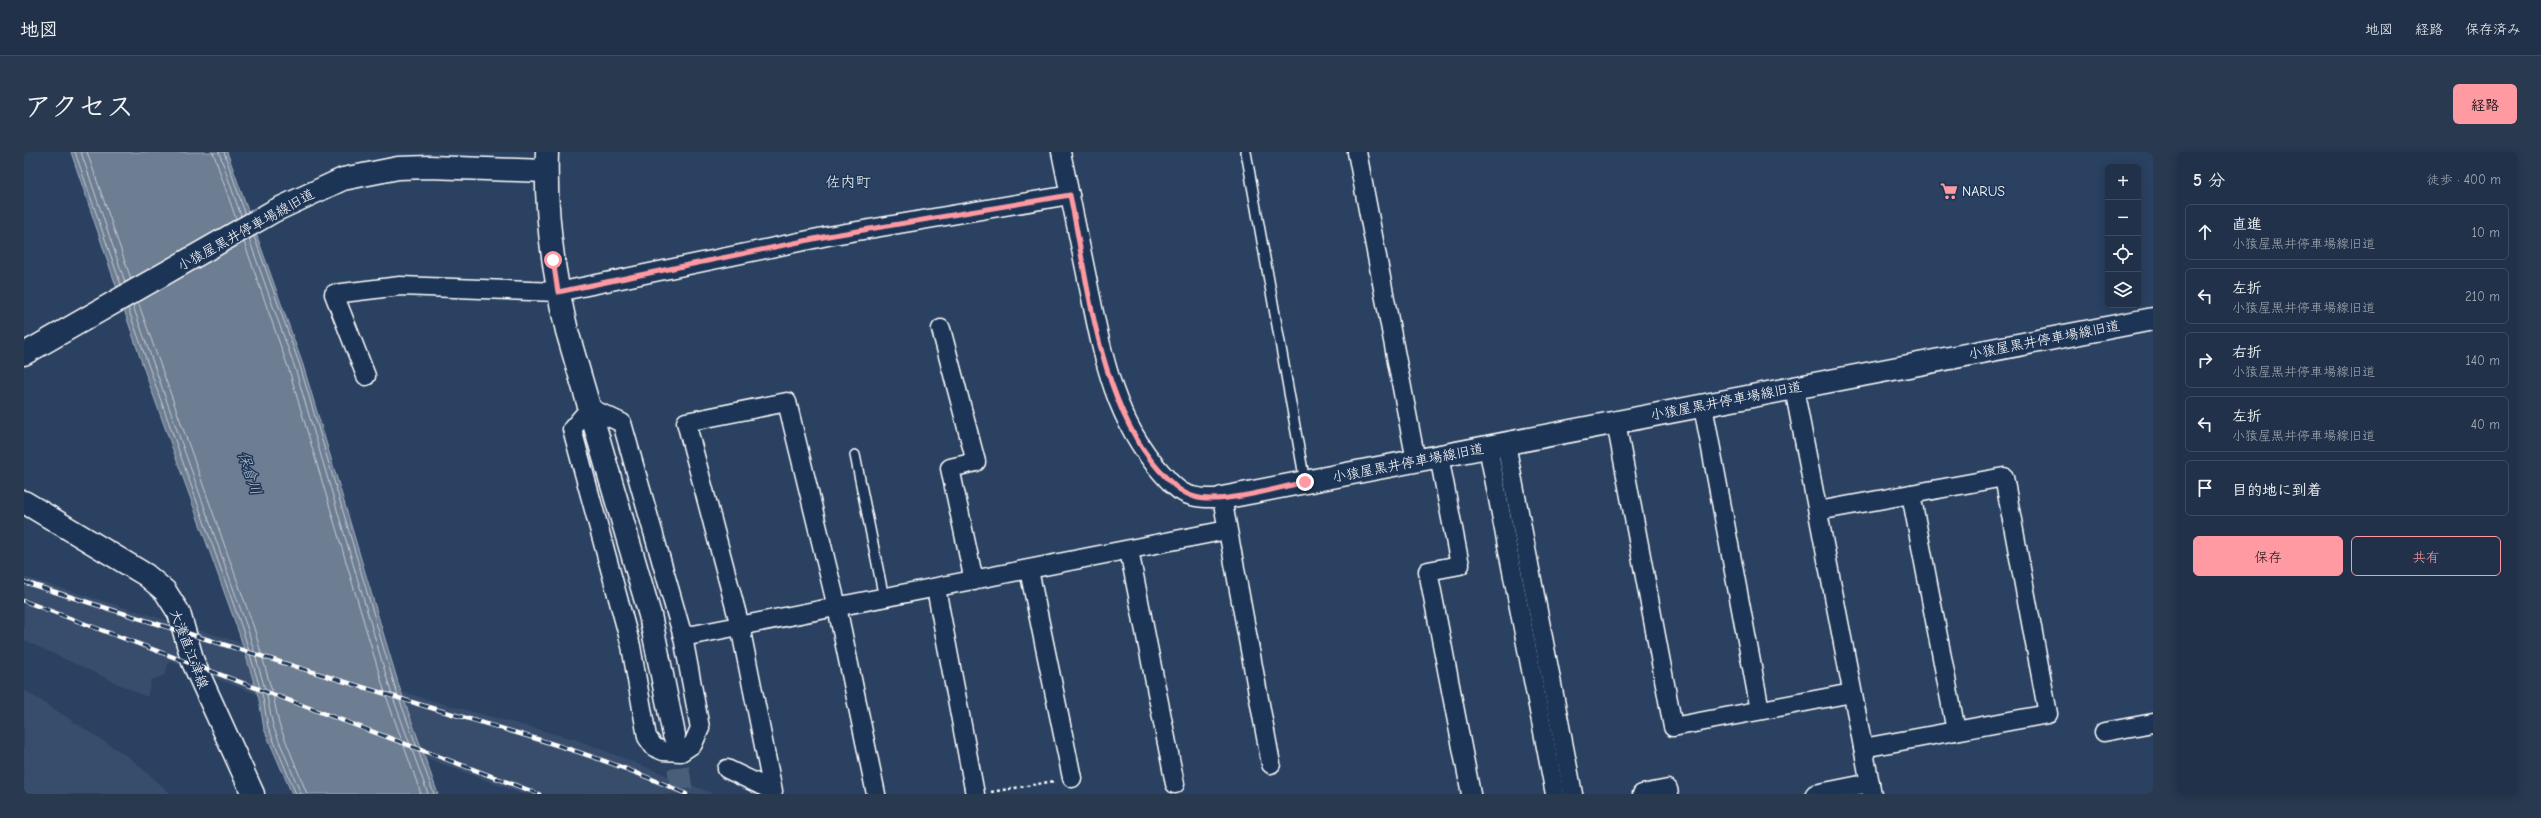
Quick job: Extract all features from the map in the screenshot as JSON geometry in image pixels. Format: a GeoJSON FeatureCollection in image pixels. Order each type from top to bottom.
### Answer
{"type":"FeatureCollection","features":[{"type":"Feature","properties":{"kind":"street","name":"小猿屋黒井停車場線旧道"},"geometry":{"type":"LineString","coordinates":[[1061,152],[1100,342],[1113,391],[1127,424],[1148,458],[1171,484],[1182,492],[1197,498],[1222,498],[2153,319]]}},
{"type":"Feature","properties":{"kind":"street"},"geometry":{"type":"LineString","coordinates":[[1357,152],[1416,461]]}},
{"type":"Feature","properties":{"kind":"street","name":"小猿屋黒井停車場線旧道"},"geometry":{"type":"LineString","coordinates":[[24,354],[88,319],[274,211],[343,179],[398,168],[547,161],[547,218],[558,292],[567,331],[650,615],[674,735]]}},
{"type":"Feature","properties":{"kind":"street"},"geometry":{"type":"LineString","coordinates":[[366,376],[334,294],[400,286],[558,292],[828,236],[1070,195]]}},
{"type":"Feature","properties":{"kind":"street"},"geometry":{"type":"LineString","coordinates":[[941,329],[976,462],[950,468],[974,580]]}},
{"type":"Feature","properties":{"kind":"street"},"geometry":{"type":"LineString","coordinates":[[1794,388],[1871,789],[1815,794]]}},
{"type":"Feature","properties":{"kind":"street"},"geometry":{"type":"LineString","coordinates":[[728,769],[773,792],[740,626],[686,422],[788,402],[837,607],[876,794]]}},
{"type":"Feature","properties":{"kind":"street"},"geometry":{"type":"LineString","coordinates":[[1703,406],[1760,710]]}},
{"type":"Feature","properties":{"kind":"street"},"geometry":{"type":"LineString","coordinates":[[590,408],[622,422],[683,637],[700,728],[693,744],[681,752],[663,751],[654,747],[647,737],[631,646],[572,429],[590,408]]}},
{"type":"Feature","properties":{"kind":"street"},"geometry":{"type":"LineString","coordinates":[[1616,422],[1673,727],[1852,693]]}},
{"type":"Feature","properties":{"kind":"street"},"geometry":{"type":"LineString","coordinates":[[1497,445],[1555,794]]}},
{"type":"Feature","properties":{"kind":"street"},"geometry":{"type":"LineString","coordinates":[[1497,445],[1573,794]]}},
{"type":"Feature","properties":{"kind":"street"},"geometry":{"type":"LineString","coordinates":[[1439,456],[1460,565],[1428,571],[1471,794]]}},
{"type":"Feature","properties":{"kind":"street"},"geometry":{"type":"LineString","coordinates":[[1818,511],[2004,477],[2048,714],[1863,748]]}},
{"type":"Feature","properties":{"kind":"street"},"geometry":{"type":"LineString","coordinates":[[1911,494],[1956,731]]}},
{"type":"Feature","properties":{"kind":"street"},"geometry":{"type":"LineString","coordinates":[[1222,498],[1271,764]]}},
{"type":"Feature","properties":{"kind":"street","name":"大瀁直江津線"},"geometry":{"type":"LineString","coordinates":[[24,502],[146,575],[165,591],[179,613],[193,662],[253,794]]}},
{"type":"Feature","properties":{"kind":"street"},"geometry":{"type":"LineString","coordinates":[[683,637],[1227,530]]}},
{"type":"Feature","properties":{"kind":"street"},"geometry":{"type":"LineString","coordinates":[[1129,550],[1175,784]]}},
{"type":"Feature","properties":{"kind":"street"},"geometry":{"type":"LineString","coordinates":[[1029,570],[1072,778]]}},
{"type":"Feature","properties":{"kind":"street"},"geometry":{"type":"LineString","coordinates":[[936,588],[982,793]]}},
{"type":"Feature","properties":{"kind":"street"},"geometry":{"type":"LineString","coordinates":[[2104,732],[2153,723]]}},
{"type":"Feature","properties":{"kind":"street"},"geometry":{"type":"LineString","coordinates":[[1642,794],[1668,789],[1669,794]]}},
{"type":"Feature","properties":{"kind":"lane"},"geometry":{"type":"LineString","coordinates":[[1246,152],[1305,482]]}},
{"type":"Feature","properties":{"kind":"lane"},"geometry":{"type":"LineString","coordinates":[[855,455],[884,598]]}},
{"type":"Feature","properties":{"kind":"path"},"geometry":{"type":"LineString","coordinates":[[982,793],[1072,778]]}},
{"type":"Feature","properties":{"kind":"shaded area"},"geometry":{"type":"Polygon","coordinates":[[[24,577],[433,701],[577,740],[714,794],[522,794],[169,661],[165,675],[151,680],[147,697],[24,640],[24,577]]]}},
{"type":"Feature","properties":{"kind":"shaded area"},"geometry":{"type":"Polygon","coordinates":[[[24,690],[130,758],[171,794],[24,794],[24,690]]]}},
{"type":"Feature","properties":{"kind":"water","name":"保倉川"},"geometry":{"type":"Polygon","coordinates":[[[71,152],[227,152],[303,365],[400,689],[438,794],[292,794],[264,729],[259,699],[239,633],[145,372],[71,152]]]}},
{"type":"Feature","properties":{"kind":"tunnel"},"geometry":{"type":"LineString","coordinates":[[674,735],[682,794]]}},
{"type":"Feature","properties":{"kind":"railway"},"geometry":{"type":"LineString","coordinates":[[24,582],[270,659],[554,744],[621,767],[686,794]]}},
{"type":"Feature","properties":{"kind":"railway"},"geometry":{"type":"LineString","coordinates":[[24,601],[539,794]]}},
{"type":"Feature","properties":{"kind":"place","name":"NARUS"},"geometry":{"type":"Point","coordinates":[1949,191]}},
{"type":"Feature","properties":{"kind":"district","name":"佐内町"},"geometry":{"type":"Point","coordinates":[848,182]}},
{"type":"Feature","properties":{"kind":"route"},"geometry":{"type":"LineString","coordinates":[[553,260],[558,292],[828,236],[1070,195],[1100,342],[1113,391],[1127,424],[1148,458],[1171,484],[1182,492],[1197,498],[1222,498],[1305,482]]}}]}
